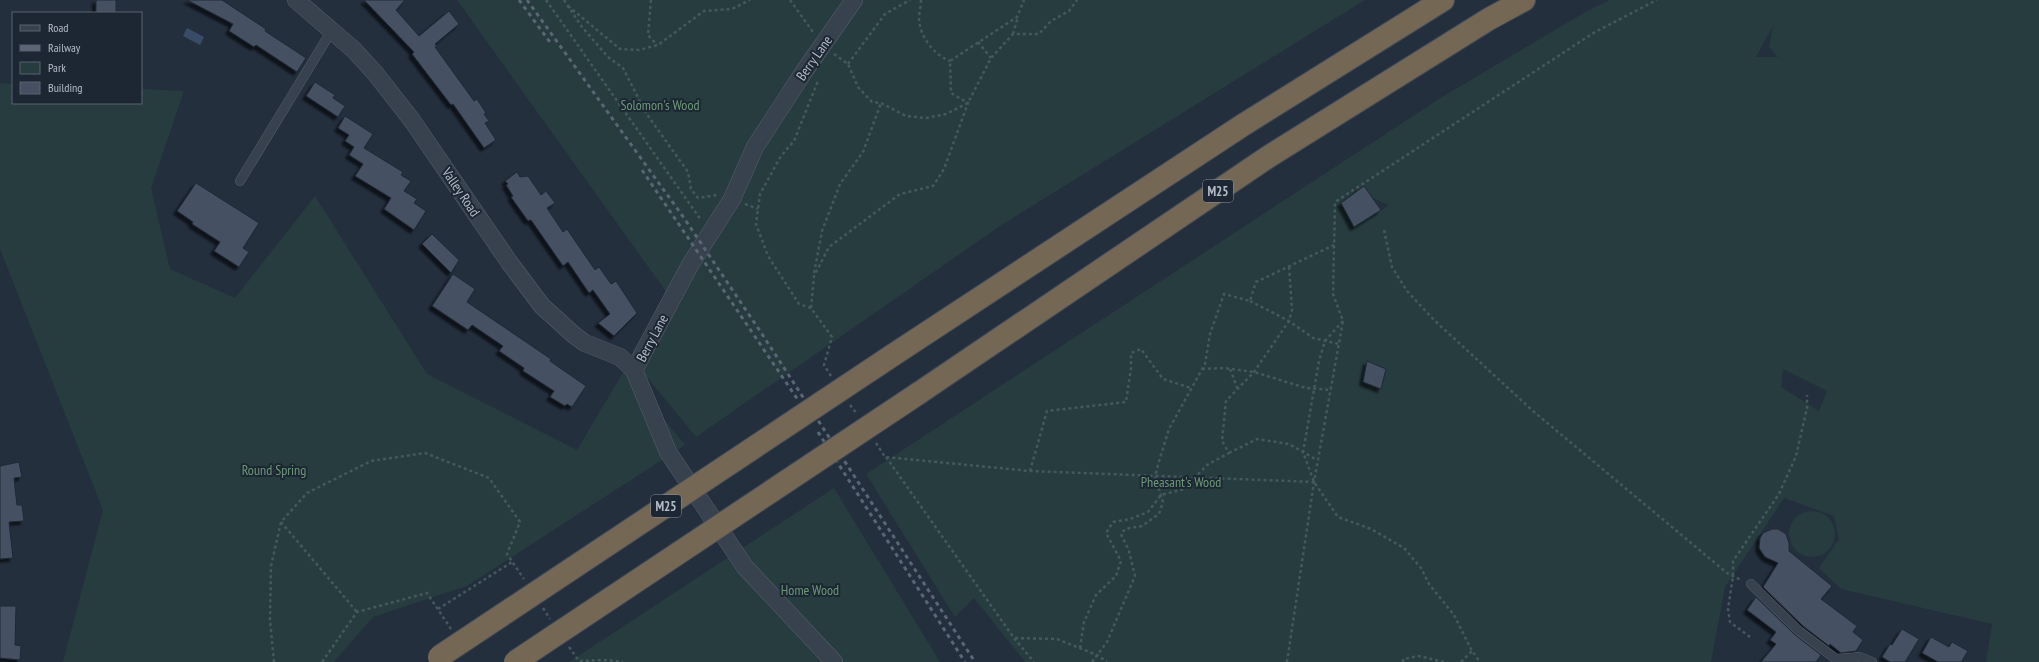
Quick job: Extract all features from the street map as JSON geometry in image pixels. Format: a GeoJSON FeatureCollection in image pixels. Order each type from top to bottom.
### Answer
{"type":"FeatureCollection","features":[{"type":"Feature","properties":{"kind":"highway","name":"M25"},"geometry":{"type":"LineString","coordinates":[[435,660],[1243,124],[1444,0]]}},
{"type":"Feature","properties":{"kind":"highway","name":"M25"},"geometry":{"type":"LineString","coordinates":[[515,662],[919,393],[1268,157],[1489,19],[1524,0]]}},
{"type":"Feature","properties":{"kind":"street","name":"Valley Road"},"geometry":{"type":"LineString","coordinates":[[296,0],[332,30],[375,73],[411,119],[509,262],[542,306],[574,336],[585,343],[620,357],[634,370]]}},
{"type":"Feature","properties":{"kind":"street","name":"Berry Lane"},"geometry":{"type":"LineString","coordinates":[[834,662],[745,567],[668,452],[634,370],[690,265],[732,199],[755,147],[822,45],[854,0]]}},
{"type":"Feature","properties":{"kind":"lane"},"geometry":{"type":"LineString","coordinates":[[240,182],[332,30]]}},
{"type":"Feature","properties":{"kind":"lane"},"geometry":{"type":"LineString","coordinates":[[1751,584],[1799,632],[1836,661],[1860,657],[1872,662]]}},
{"type":"Feature","properties":{"kind":"path"},"geometry":{"type":"LineString","coordinates":[[546,0],[711,233]]}},
{"type":"Feature","properties":{"kind":"path"},"geometry":{"type":"LineString","coordinates":[[651,0],[648,35],[658,45]]}},
{"type":"Feature","properties":{"kind":"path"},"geometry":{"type":"LineString","coordinates":[[564,2],[620,49],[639,50],[658,45],[704,11],[732,9],[750,0]]}},
{"type":"Feature","properties":{"kind":"path"},"geometry":{"type":"LineString","coordinates":[[790,0],[822,45],[848,64],[858,87],[872,102],[881,103],[906,116],[926,118],[946,114],[968,103]]}},
{"type":"Feature","properties":{"kind":"path"},"geometry":{"type":"LineString","coordinates":[[848,64],[886,14],[910,0]]}},
{"type":"Feature","properties":{"kind":"path"},"geometry":{"type":"LineString","coordinates":[[921,0],[919,20],[927,42],[940,57],[950,61]]}},
{"type":"Feature","properties":{"kind":"path"},"geometry":{"type":"LineString","coordinates":[[950,61],[1017,17],[1024,0]]}},
{"type":"Feature","properties":{"kind":"path"},"geometry":{"type":"LineString","coordinates":[[1013,34],[1039,34],[1051,21],[1069,11],[1077,0]]}},
{"type":"Feature","properties":{"kind":"path"},"geometry":{"type":"LineString","coordinates":[[1287,662],[1314,482],[1343,322],[1333,294],[1336,202],[1595,32],[1657,0]]}},
{"type":"Feature","properties":{"kind":"path"},"geometry":{"type":"LineString","coordinates":[[564,2],[582,27],[608,57],[624,68],[646,113],[688,172],[691,189],[698,198],[723,194]]}},
{"type":"Feature","properties":{"kind":"path"},"geometry":{"type":"LineString","coordinates":[[814,276],[829,247],[900,194],[933,186],[944,169],[968,103],[991,58],[1013,34],[1019,11]]}},
{"type":"Feature","properties":{"kind":"path"},"geometry":{"type":"LineString","coordinates":[[978,42],[991,58]]}},
{"type":"Feature","properties":{"kind":"path"},"geometry":{"type":"LineString","coordinates":[[950,61],[951,93],[968,103]]}},
{"type":"Feature","properties":{"kind":"path"},"geometry":{"type":"LineString","coordinates":[[819,79],[794,141],[781,156],[760,194],[756,224],[768,256],[800,304],[811,308],[832,337],[824,365],[832,378]]}},
{"type":"Feature","properties":{"kind":"path"},"geometry":{"type":"LineString","coordinates":[[811,308],[814,276],[822,231],[840,184],[863,152],[881,103]]}},
{"type":"Feature","properties":{"kind":"path"},"geometry":{"type":"LineString","coordinates":[[1384,230],[1392,267],[1407,291],[1434,320],[1533,411],[1721,568],[1733,576],[1751,584]]}},
{"type":"Feature","properties":{"kind":"path"},"geometry":{"type":"LineString","coordinates":[[1250,301],[1256,282],[1334,245]]}},
{"type":"Feature","properties":{"kind":"path"},"geometry":{"type":"LineString","coordinates":[[1229,453],[1222,441],[1226,401],[1254,372],[1288,321],[1292,310],[1289,266]]}},
{"type":"Feature","properties":{"kind":"path"},"geometry":{"type":"LineString","coordinates":[[1092,662],[1107,642],[1135,576],[1129,551],[1121,534],[1125,528],[1142,526],[1159,514],[1163,502],[1155,476],[1169,429],[1205,364],[1210,334],[1224,294],[1250,301],[1288,321],[1313,338],[1339,344]]}},
{"type":"Feature","properties":{"kind":"path"},"geometry":{"type":"LineString","coordinates":[[1343,322],[1325,341],[1319,360],[1316,389],[1303,452],[1314,482],[1338,517],[1370,529],[1404,548],[1421,568],[1429,584],[1454,615],[1472,651],[1480,662]]}},
{"type":"Feature","properties":{"kind":"path"},"geometry":{"type":"LineString","coordinates":[[1030,471],[1047,411],[1126,402],[1131,368],[1131,353],[1141,348],[1163,379],[1191,388]]}},
{"type":"Feature","properties":{"kind":"path"},"geometry":{"type":"LineString","coordinates":[[1202,370],[1230,369],[1254,372],[1306,388],[1330,390]]}},
{"type":"Feature","properties":{"kind":"path"},"geometry":{"type":"LineString","coordinates":[[1230,369],[1238,390]]}},
{"type":"Feature","properties":{"kind":"path"},"geometry":{"type":"LineString","coordinates":[[1750,637],[1730,622],[1728,609],[1734,561],[1779,494],[1796,456],[1807,408],[1807,396]]}},
{"type":"Feature","properties":{"kind":"path"},"geometry":{"type":"LineString","coordinates":[[846,398],[859,418]]}},
{"type":"Feature","properties":{"kind":"path"},"geometry":{"type":"LineString","coordinates":[[872,437],[1014,638],[1034,662]]}},
{"type":"Feature","properties":{"kind":"path"},"geometry":{"type":"LineString","coordinates":[[1080,648],[1084,622],[1096,595],[1116,576],[1121,561],[1106,533],[1113,522],[1130,519],[1148,512],[1161,495],[1184,489],[1207,465],[1257,439],[1289,444],[1318,460]]}},
{"type":"Feature","properties":{"kind":"path"},"geometry":{"type":"LineString","coordinates":[[274,662],[270,620],[271,566],[281,522],[307,493],[371,461],[424,453],[489,478],[520,522],[507,554],[525,580]]}},
{"type":"Feature","properties":{"kind":"path"},"geometry":{"type":"LineString","coordinates":[[886,457],[1030,471],[1314,482]]}},
{"type":"Feature","properties":{"kind":"path"},"geometry":{"type":"LineString","coordinates":[[281,522],[357,612]]}},
{"type":"Feature","properties":{"kind":"path"},"geometry":{"type":"LineString","coordinates":[[438,609],[512,562]]}},
{"type":"Feature","properties":{"kind":"path"},"geometry":{"type":"LineString","coordinates":[[322,662],[357,612],[427,593],[455,636]]}},
{"type":"Feature","properties":{"kind":"path"},"geometry":{"type":"LineString","coordinates":[[541,605],[554,624]]}},
{"type":"Feature","properties":{"kind":"path"},"geometry":{"type":"LineString","coordinates":[[1014,638],[1057,639],[1097,655],[1107,662]]}},
{"type":"Feature","properties":{"kind":"path"},"geometry":{"type":"LineString","coordinates":[[566,642],[579,661],[607,660],[623,662]]}},
{"type":"Feature","properties":{"kind":"path"},"geometry":{"type":"LineString","coordinates":[[1461,662],[1472,651]]}},
{"type":"Feature","properties":{"kind":"path"},"geometry":{"type":"LineString","coordinates":[[1403,662],[1403,659],[1419,656],[1444,662]]}},
{"type":"Feature","properties":{"kind":"green space","name":"Solomon's Wood"},"geometry":{"type":"Polygon","coordinates":[[[457,0],[1365,0],[1000,226],[696,437],[637,365],[672,300],[457,0]]]}},
{"type":"Feature","properties":{"kind":"green space","name":"Pheasant's Wood"},"geometry":{"type":"Polygon","coordinates":[[[1610,0],[2039,0],[2039,662],[1986,662],[1992,624],[1841,589],[1819,568],[1839,539],[1834,516],[1784,498],[1725,587],[1711,662],[1025,662],[974,598],[955,617],[866,474],[1442,97],[1587,11],[1610,0]],[[1773,26],[1756,57],[1778,57],[1769,47],[1773,26]],[[1353,189],[1354,227],[1388,206],[1388,205],[1353,189]],[[1783,369],[1781,387],[1819,411],[1827,391],[1783,369]]]}},
{"type":"Feature","properties":{"kind":"green space","name":"Round Spring"},"geometry":{"type":"Polygon","coordinates":[[[0,83],[12,84],[12,104],[142,104],[142,89],[184,91],[151,188],[170,269],[235,298],[315,196],[427,374],[577,450],[624,371],[685,445],[467,586],[373,617],[334,662],[63,662],[103,510],[0,249],[0,83]]]}},
{"type":"Feature","properties":{"kind":"green space","name":"Home Wood"},"geometry":{"type":"Polygon","coordinates":[[[834,488],[940,662],[569,662],[834,488]]]}},
{"type":"Feature","properties":{"kind":"green space"},"geometry":{"type":"Polygon","coordinates":[[[1812,511],[1825,515],[1831,521],[1835,534],[1831,547],[1825,553],[1812,557],[1799,553],[1793,547],[1789,534],[1793,521],[1799,515],[1812,511]]]}},
{"type":"Feature","properties":{"kind":"water"},"geometry":{"type":"Polygon","coordinates":[[[187,28],[204,37],[200,45],[183,36],[187,28]]]}},
{"type":"Feature","properties":{"kind":"building"},"geometry":{"type":"Polygon","coordinates":[[[96,0],[116,0],[116,12],[96,12],[96,0]]]}},
{"type":"Feature","properties":{"kind":"building"},"geometry":{"type":"Polygon","coordinates":[[[187,0],[222,0],[306,58],[297,72],[256,45],[254,47],[229,31],[233,24],[187,0]]]}},
{"type":"Feature","properties":{"kind":"building"},"geometry":{"type":"Polygon","coordinates":[[[364,0],[405,0],[396,10],[419,36],[449,11],[459,24],[435,44],[437,46],[435,47],[474,101],[477,99],[489,121],[485,123],[496,140],[484,148],[453,104],[451,105],[412,54],[414,52],[364,0]]]}},
{"type":"Feature","properties":{"kind":"building"},"geometry":{"type":"Polygon","coordinates":[[[315,82],[335,95],[333,98],[345,106],[338,117],[306,96],[315,82]]]}},
{"type":"Feature","properties":{"kind":"building"},"geometry":{"type":"Polygon","coordinates":[[[345,116],[373,134],[364,148],[403,172],[401,175],[411,181],[404,191],[417,199],[414,203],[426,211],[414,230],[384,209],[391,198],[355,176],[363,164],[349,155],[354,147],[345,141],[349,135],[338,128],[345,116]]]}},
{"type":"Feature","properties":{"kind":"building"},"geometry":{"type":"Polygon","coordinates":[[[517,172],[520,177],[528,176],[541,195],[546,191],[555,203],[547,208],[563,232],[567,229],[595,270],[599,267],[611,284],[616,281],[637,313],[614,336],[598,323],[610,314],[593,290],[589,293],[568,262],[563,266],[531,220],[528,221],[511,197],[513,196],[506,185],[508,184],[505,181],[517,172]]]}},
{"type":"Feature","properties":{"kind":"building"},"geometry":{"type":"Polygon","coordinates":[[[196,183],[259,223],[243,248],[249,252],[239,267],[214,251],[220,242],[192,224],[193,222],[177,211],[196,183]]]}},
{"type":"Feature","properties":{"kind":"building"},"geometry":{"type":"Polygon","coordinates":[[[1364,186],[1381,210],[1354,227],[1341,203],[1364,186]]]}},
{"type":"Feature","properties":{"kind":"building"},"geometry":{"type":"Polygon","coordinates":[[[432,234],[459,260],[451,273],[422,244],[432,234]]]}},
{"type":"Feature","properties":{"kind":"building"},"geometry":{"type":"Polygon","coordinates":[[[453,274],[475,289],[467,302],[551,359],[550,361],[586,386],[572,407],[567,404],[565,406],[550,397],[554,391],[523,371],[524,368],[499,351],[503,346],[472,325],[468,330],[432,306],[453,274]]]}},
{"type":"Feature","properties":{"kind":"building"},"geometry":{"type":"Polygon","coordinates":[[[1367,361],[1386,369],[1381,389],[1363,382],[1367,361]]]}},
{"type":"Feature","properties":{"kind":"building"},"geometry":{"type":"Polygon","coordinates":[[[19,462],[22,477],[14,478],[17,505],[22,505],[24,521],[9,522],[13,558],[0,559],[0,466],[19,462]]]}},
{"type":"Feature","properties":{"kind":"building"},"geometry":{"type":"Polygon","coordinates":[[[1772,529],[1778,529],[1786,534],[1789,543],[1789,551],[1832,586],[1821,599],[1857,626],[1853,632],[1863,640],[1856,651],[1841,653],[1830,644],[1829,646],[1803,626],[1763,587],[1778,563],[1765,557],[1759,548],[1760,538],[1763,533],[1772,529]]]}},
{"type":"Feature","properties":{"kind":"building"},"geometry":{"type":"Polygon","coordinates":[[[1756,597],[1795,635],[1821,655],[1816,662],[1761,662],[1776,644],[1770,640],[1776,632],[1747,610],[1756,597]]]}},
{"type":"Feature","properties":{"kind":"building"},"geometry":{"type":"Polygon","coordinates":[[[0,606],[16,606],[15,645],[21,646],[20,660],[0,658],[0,606]]]}},
{"type":"Feature","properties":{"kind":"building"},"geometry":{"type":"Polygon","coordinates":[[[1902,629],[1919,639],[1905,662],[1890,662],[1882,657],[1902,629]]]}},
{"type":"Feature","properties":{"kind":"building"},"geometry":{"type":"Polygon","coordinates":[[[1931,637],[1949,647],[1952,642],[1968,651],[1961,662],[1938,662],[1922,653],[1931,637]]]}},
{"type":"Feature","properties":{"kind":"railway"},"geometry":{"type":"LineString","coordinates":[[519,0],[552,45]]}},
{"type":"Feature","properties":{"kind":"railway"},"geometry":{"type":"LineString","coordinates":[[527,0],[684,218],[762,334],[975,662]]}},
{"type":"Feature","properties":{"kind":"railway"},"geometry":{"type":"LineString","coordinates":[[642,170],[798,400]]}},
{"type":"Feature","properties":{"kind":"railway"},"geometry":{"type":"LineString","coordinates":[[818,432],[965,662]]}}]}
